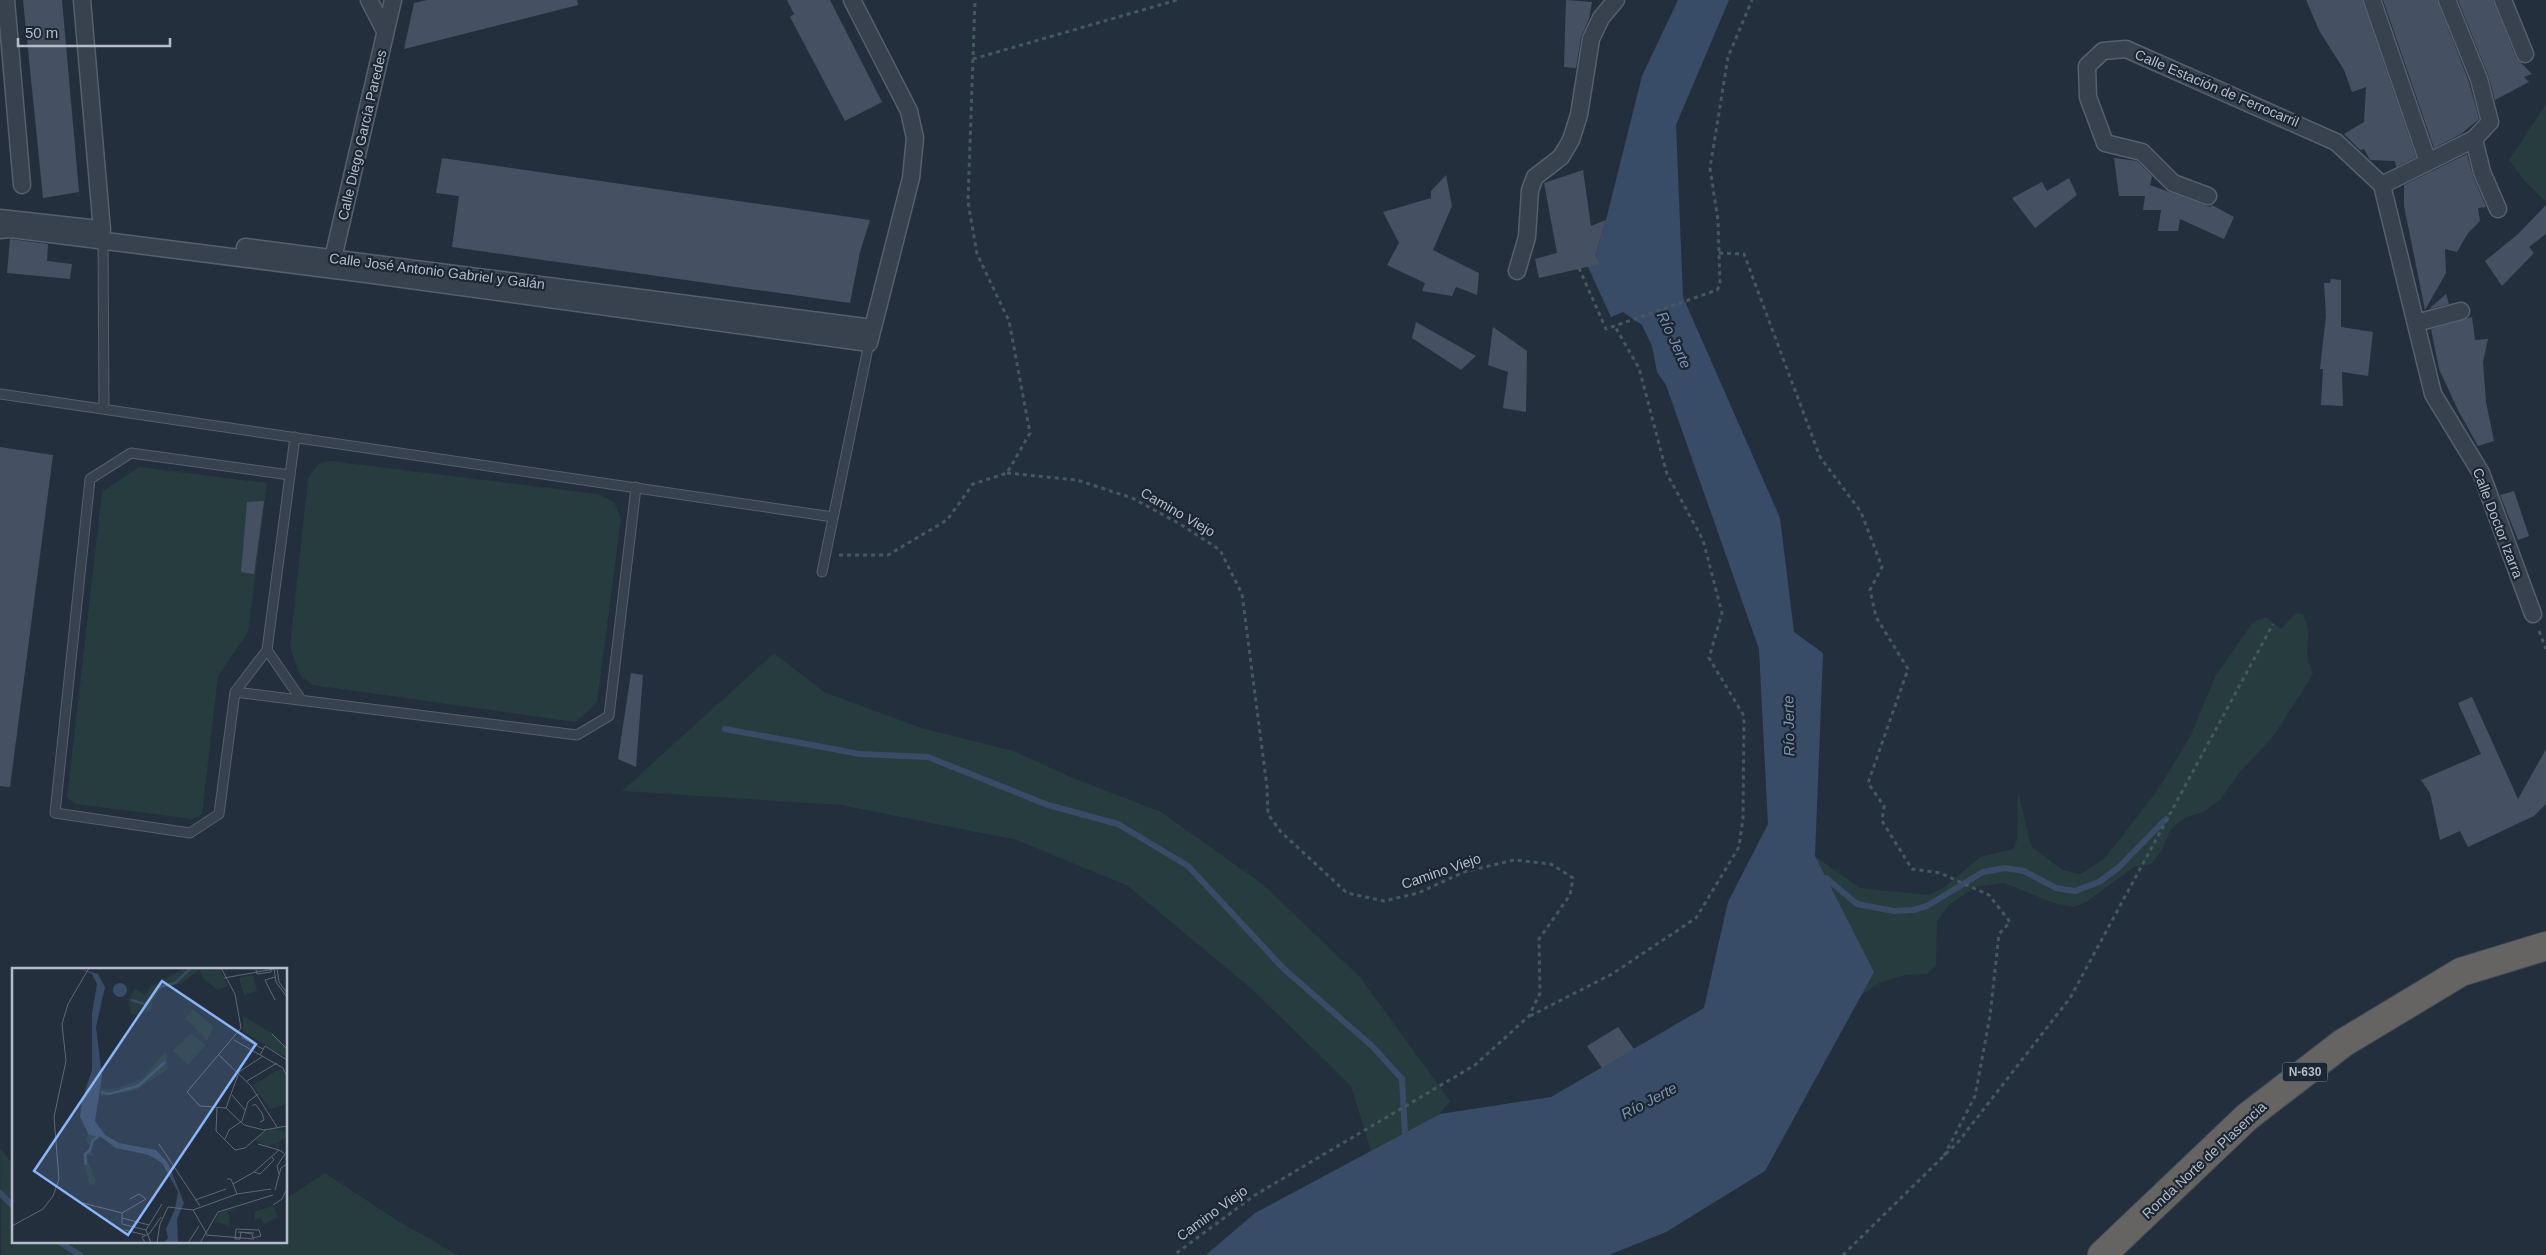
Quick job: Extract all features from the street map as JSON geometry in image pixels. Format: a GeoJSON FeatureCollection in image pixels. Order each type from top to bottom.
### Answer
{"type":"FeatureCollection","features":[{"type":"Feature","properties":{"kind":"highway","name":"Ronda Norte de Plasencia"},"geometry":{"type":"LineString","coordinates":[[2102,1255],[2247,1117],[2343,1043],[2462,972],[2546,946]]}},
{"type":"Feature","properties":{"kind":"street"},"geometry":{"type":"LineString","coordinates":[[6,0],[22,185]]}},
{"type":"Feature","properties":{"kind":"street"},"geometry":{"type":"LineString","coordinates":[[82,0],[103,236]]}},
{"type":"Feature","properties":{"kind":"street"},"geometry":{"type":"LineString","coordinates":[[369,0],[385,30]]}},
{"type":"Feature","properties":{"kind":"street","name":"Calle Diego García Paredes"},"geometry":{"type":"LineString","coordinates":[[332,263],[393,0]]}},
{"type":"Feature","properties":{"kind":"street"},"geometry":{"type":"LineString","coordinates":[[852,0],[908,111],[915,138],[911,178],[871,335]]}},
{"type":"Feature","properties":{"kind":"street"},"geometry":{"type":"LineString","coordinates":[[1517,272],[1527,237],[1530,190],[1535,177],[1561,157],[1571,140],[1579,115],[1591,39],[1601,18],[1616,0]]}},
{"type":"Feature","properties":{"kind":"street"},"geometry":{"type":"LineString","coordinates":[[2372,0],[2428,162]]}},
{"type":"Feature","properties":{"kind":"street"},"geometry":{"type":"LineString","coordinates":[[2382,185],[2474,139],[2490,122],[2479,78],[2447,0]]}},
{"type":"Feature","properties":{"kind":"street"},"geometry":{"type":"LineString","coordinates":[[2503,0],[2525,54]]}},
{"type":"Feature","properties":{"kind":"street","name":"Calle Estación de Ferrocarril"},"geometry":{"type":"LineString","coordinates":[[2208,196],[2173,182],[2142,152],[2105,143],[2088,97],[2087,66],[2103,51],[2126,49],[2303,126],[2336,142],[2382,185]]}},
{"type":"Feature","properties":{"kind":"street"},"geometry":{"type":"LineString","coordinates":[[2474,139],[2482,172],[2498,209]]}},
{"type":"Feature","properties":{"kind":"street","name":"Calle Doctor Izarra"},"geometry":{"type":"LineString","coordinates":[[2382,185],[2434,394],[2482,473],[2533,614]]}},
{"type":"Feature","properties":{"kind":"street","name":"Calle José Antonio Gabriel y Galán"},"geometry":{"type":"LineString","coordinates":[[0,218],[103,236]]}},
{"type":"Feature","properties":{"kind":"street","name":"Calle José Antonio Gabriel y Galán"},"geometry":{"type":"LineString","coordinates":[[0,230],[11,229],[103,236],[332,263],[871,335]]}},
{"type":"Feature","properties":{"kind":"street"},"geometry":{"type":"LineString","coordinates":[[2416,323],[2461,311]]}},
{"type":"Feature","properties":{"kind":"lane"},"geometry":{"type":"LineString","coordinates":[[103,236],[104,409]]}},
{"type":"Feature","properties":{"kind":"lane"},"geometry":{"type":"LineString","coordinates":[[822,572],[871,335]]}},
{"type":"Feature","properties":{"kind":"lane"},"geometry":{"type":"LineString","coordinates":[[0,394],[834,517]]}},
{"type":"Feature","properties":{"kind":"lane"},"geometry":{"type":"LineString","coordinates":[[290,475],[131,453],[90,480],[55,813],[190,833],[219,814],[235,692],[267,650],[295,437]]}},
{"type":"Feature","properties":{"kind":"lane"},"geometry":{"type":"LineString","coordinates":[[235,692],[300,698],[577,735],[609,716],[636,487]]}},
{"type":"Feature","properties":{"kind":"lane"},"geometry":{"type":"LineString","coordinates":[[267,650],[300,698]]}},
{"type":"Feature","properties":{"kind":"path"},"geometry":{"type":"LineString","coordinates":[[826,556],[888,555],[947,520],[973,484],[1007,473],[1030,433],[1009,321],[977,254],[968,202],[974,0]]}},
{"type":"Feature","properties":{"kind":"path"},"geometry":{"type":"LineString","coordinates":[[973,59],[1177,0]]}},
{"type":"Feature","properties":{"kind":"path"},"geometry":{"type":"LineString","coordinates":[[1579,268],[1606,329],[1712,292],[1720,285],[1718,221],[1710,168],[1728,57],[1752,0]]}},
{"type":"Feature","properties":{"kind":"path"},"geometry":{"type":"LineString","coordinates":[[1719,253],[1744,254],[1820,457],[1861,512],[1882,567],[1870,590],[1876,617],[1908,669],[1868,783],[1884,806],[1882,821],[1912,869],[1940,873],[1989,895],[2010,922],[1999,934],[1990,1016],[1976,1096],[1944,1156]]}},
{"type":"Feature","properties":{"kind":"path"},"geometry":{"type":"LineString","coordinates":[[1529,1016],[1612,974],[1696,918],[1739,847],[1743,818],[1744,716],[1709,658],[1722,613],[1703,540],[1667,474],[1639,368],[1614,325]]}},
{"type":"Feature","properties":{"kind":"path","name":"Camino Viejo"},"geometry":{"type":"LineString","coordinates":[[1007,473],[1077,480],[1132,498],[1180,524],[1220,550],[1242,594],[1268,787],[1268,814],[1281,832],[1347,894],[1384,901],[1418,893],[1464,872],[1514,860],[1551,864],[1573,878],[1570,895],[1539,939],[1540,993],[1529,1016],[1475,1065],[1255,1195],[1174,1255]]}},
{"type":"Feature","properties":{"kind":"path"},"geometry":{"type":"LineString","coordinates":[[1843,1255],[1959,1141],[2070,998],[2273,624]]}},
{"type":"Feature","properties":{"kind":"green space"},"geometry":{"type":"Polygon","coordinates":[[[2546,104],[2546,202],[2525,181],[2509,160],[2546,104]]]}},
{"type":"Feature","properties":{"kind":"green space"},"geometry":{"type":"Polygon","coordinates":[[[330,461],[597,494],[614,502],[621,519],[597,702],[576,722],[312,685],[300,675],[290,646],[308,479],[318,464],[330,461]]]}},
{"type":"Feature","properties":{"kind":"green space"},"geometry":{"type":"Polygon","coordinates":[[[139,467],[267,483],[248,632],[218,676],[202,814],[192,819],[76,804],[67,798],[102,492],[139,467]]]}},
{"type":"Feature","properties":{"kind":"green space"},"geometry":{"type":"Polygon","coordinates":[[[2296,613],[2303,614],[2308,630],[2307,650],[2309,665],[2313,673],[2309,681],[2272,738],[2239,773],[2220,800],[2203,812],[2185,818],[2171,829],[2162,850],[2151,864],[2134,867],[2086,902],[2074,907],[2054,903],[2004,883],[1975,887],[1950,904],[1937,921],[1936,966],[1927,974],[1905,975],[1879,983],[1860,996],[1873,971],[1815,856],[1860,888],[1929,895],[1945,887],[1980,857],[2013,849],[2017,840],[2018,791],[2031,846],[2062,870],[2081,874],[2105,858],[2157,791],[2191,735],[2215,677],[2253,622],[2266,617],[2281,629],[2296,613]]]}},
{"type":"Feature","properties":{"kind":"green space"},"geometry":{"type":"Polygon","coordinates":[[[774,653],[824,692],[921,728],[1013,751],[1073,778],[1161,812],[1261,883],[1360,977],[1450,1101],[1440,1114],[1371,1151],[1351,1086],[1253,990],[1128,886],[1017,840],[841,805],[622,791],[774,653]]]}},
{"type":"Feature","properties":{"kind":"green space"},"geometry":{"type":"Polygon","coordinates":[[[0,1148],[12,1163],[12,1242],[288,1242],[288,1198],[325,1173],[398,1221],[458,1255],[1,1255],[0,1148]]]}},
{"type":"Feature","properties":{"kind":"water","name":"Río Jerte"},"geometry":{"type":"Polygon","coordinates":[[[1678,0],[1729,0],[1676,125],[1683,297],[1780,518],[1794,632],[1823,653],[1815,856],[1874,972],[1765,1171],[1666,1232],[1609,1255],[1206,1255],[1255,1213],[1440,1114],[1551,1097],[1704,1008],[1728,902],[1768,824],[1759,649],[1666,385],[1657,372],[1652,346],[1642,325],[1623,312],[1611,317],[1588,267],[1595,256],[1606,220],[1642,76],[1678,0]]]}},
{"type":"Feature","properties":{"kind":"building"},"geometry":{"type":"Polygon","coordinates":[[[23,0],[62,0],[79,192],[43,198],[23,0]]]}},
{"type":"Feature","properties":{"kind":"building"},"geometry":{"type":"Polygon","coordinates":[[[427,0],[577,0],[578,5],[404,49],[414,3],[427,0]]]}},
{"type":"Feature","properties":{"kind":"building"},"geometry":{"type":"Polygon","coordinates":[[[787,0],[830,0],[882,102],[845,121],[790,17],[794,14],[787,0]]]}},
{"type":"Feature","properties":{"kind":"building"},"geometry":{"type":"Polygon","coordinates":[[[1566,0],[1592,2],[1589,19],[1581,37],[1576,68],[1564,67],[1566,0]]]}},
{"type":"Feature","properties":{"kind":"building"},"geometry":{"type":"Polygon","coordinates":[[[2306,0],[2362,0],[2416,157],[2396,167],[2395,161],[2370,160],[2364,149],[2360,150],[2344,134],[2364,122],[2366,87],[2352,92],[2344,70],[2320,32],[2306,0]]]}},
{"type":"Feature","properties":{"kind":"building"},"geometry":{"type":"Polygon","coordinates":[[[2383,0],[2437,0],[2469,82],[2479,119],[2461,134],[2434,148],[2383,0]]]}},
{"type":"Feature","properties":{"kind":"building"},"geometry":{"type":"Polygon","coordinates":[[[2458,0],[2493,0],[2516,58],[2532,74],[2524,77],[2529,82],[2495,100],[2488,75],[2458,0]]]}},
{"type":"Feature","properties":{"kind":"building"},"geometry":{"type":"Polygon","coordinates":[[[2467,154],[2473,176],[2486,207],[2478,208],[2480,221],[2468,233],[2457,252],[2445,249],[2446,273],[2425,310],[2404,206],[2404,185],[2467,154]]]}},
{"type":"Feature","properties":{"kind":"building"},"geometry":{"type":"Polygon","coordinates":[[[442,158],[870,220],[860,252],[850,303],[452,247],[459,196],[436,193],[442,158]]]}},
{"type":"Feature","properties":{"kind":"building"},"geometry":{"type":"Polygon","coordinates":[[[2114,158],[2137,161],[2152,176],[2150,185],[2210,207],[2212,205],[2234,217],[2224,239],[2180,219],[2178,231],[2158,231],[2161,210],[2143,210],[2145,196],[2119,196],[2114,158]]]}},
{"type":"Feature","properties":{"kind":"building"},"geometry":{"type":"Polygon","coordinates":[[[1583,170],[1591,226],[1606,220],[1595,256],[1600,264],[1539,278],[1535,259],[1557,253],[1544,183],[1583,170]]]}},
{"type":"Feature","properties":{"kind":"building"},"geometry":{"type":"Polygon","coordinates":[[[1446,175],[1452,206],[1433,250],[1479,273],[1477,295],[1456,287],[1452,296],[1422,291],[1425,283],[1387,265],[1399,243],[1383,212],[1431,198],[1431,191],[1446,175]]]}},
{"type":"Feature","properties":{"kind":"building"},"geometry":{"type":"Polygon","coordinates":[[[2069,178],[2077,195],[2035,228],[2012,198],[2042,182],[2047,191],[2069,178]]]}},
{"type":"Feature","properties":{"kind":"building"},"geometry":{"type":"Polygon","coordinates":[[[2546,205],[2546,234],[2529,247],[2534,253],[2502,286],[2485,261],[2518,234],[2546,205]]]}},
{"type":"Feature","properties":{"kind":"building"},"geometry":{"type":"Polygon","coordinates":[[[10,239],[48,244],[47,261],[72,264],[70,279],[7,273],[10,239]]]}},
{"type":"Feature","properties":{"kind":"building"},"geometry":{"type":"Polygon","coordinates":[[[2331,279],[2341,280],[2341,327],[2373,332],[2368,376],[2342,372],[2343,406],[2321,405],[2323,369],[2320,369],[2326,316],[2324,283],[2330,283],[2331,279]]]}},
{"type":"Feature","properties":{"kind":"building"},"geometry":{"type":"Polygon","coordinates":[[[2446,294],[2449,304],[2429,309],[2446,294]]]}},
{"type":"Feature","properties":{"kind":"building"},"geometry":{"type":"Polygon","coordinates":[[[2472,317],[2475,340],[2488,339],[2483,362],[2486,402],[2494,441],[2478,446],[2458,410],[2439,369],[2431,329],[2472,317]]]}},
{"type":"Feature","properties":{"kind":"building"},"geometry":{"type":"Polygon","coordinates":[[[1416,322],[1476,356],[1461,370],[1412,338],[1416,322]]]}},
{"type":"Feature","properties":{"kind":"building"},"geometry":{"type":"Polygon","coordinates":[[[1493,327],[1527,351],[1526,412],[1503,408],[1508,372],[1488,365],[1493,327]]]}},
{"type":"Feature","properties":{"kind":"building"},"geometry":{"type":"Polygon","coordinates":[[[0,447],[53,455],[10,787],[0,786],[0,447]]]}},
{"type":"Feature","properties":{"kind":"building"},"geometry":{"type":"Polygon","coordinates":[[[2514,491],[2529,536],[2518,540],[2500,495],[2514,491]]]}},
{"type":"Feature","properties":{"kind":"building"},"geometry":{"type":"Polygon","coordinates":[[[264,501],[254,574],[241,572],[247,502],[264,501]]]}},
{"type":"Feature","properties":{"kind":"building"},"geometry":{"type":"Polygon","coordinates":[[[631,673],[643,675],[636,767],[618,759],[631,673]]]}},
{"type":"Feature","properties":{"kind":"building"},"geometry":{"type":"Polygon","coordinates":[[[2472,697],[2518,799],[2546,749],[2546,804],[2534,816],[2468,847],[2460,831],[2440,840],[2430,793],[2421,780],[2481,754],[2458,703],[2472,697]]]}},
{"type":"Feature","properties":{"kind":"building"},"geometry":{"type":"Polygon","coordinates":[[[1618,1027],[1634,1049],[1602,1068],[1587,1046],[1618,1027]]]}},
{"type":"Feature","properties":{"kind":"waterway"},"geometry":{"type":"LineString","coordinates":[[725,729],[860,754],[928,757],[1048,805],[1118,824],[1188,866],[1283,968],[1373,1047],[1402,1079],[1405,1133]]}},
{"type":"Feature","properties":{"kind":"waterway"},"geometry":{"type":"LineString","coordinates":[[1826,878],[1857,904],[1894,911],[1913,910],[1927,906],[1983,872],[2005,868],[2024,871],[2056,888],[2075,891],[2099,882],[2118,868],[2166,819]]}},
{"type":"Feature","properties":{"kind":"waterway"},"geometry":{"type":"LineString","coordinates":[[0,1193],[12,1205]]}},
{"type":"Feature","properties":{"kind":"waterway"},"geometry":{"type":"LineString","coordinates":[[60,1242],[80,1255]]}}]}
